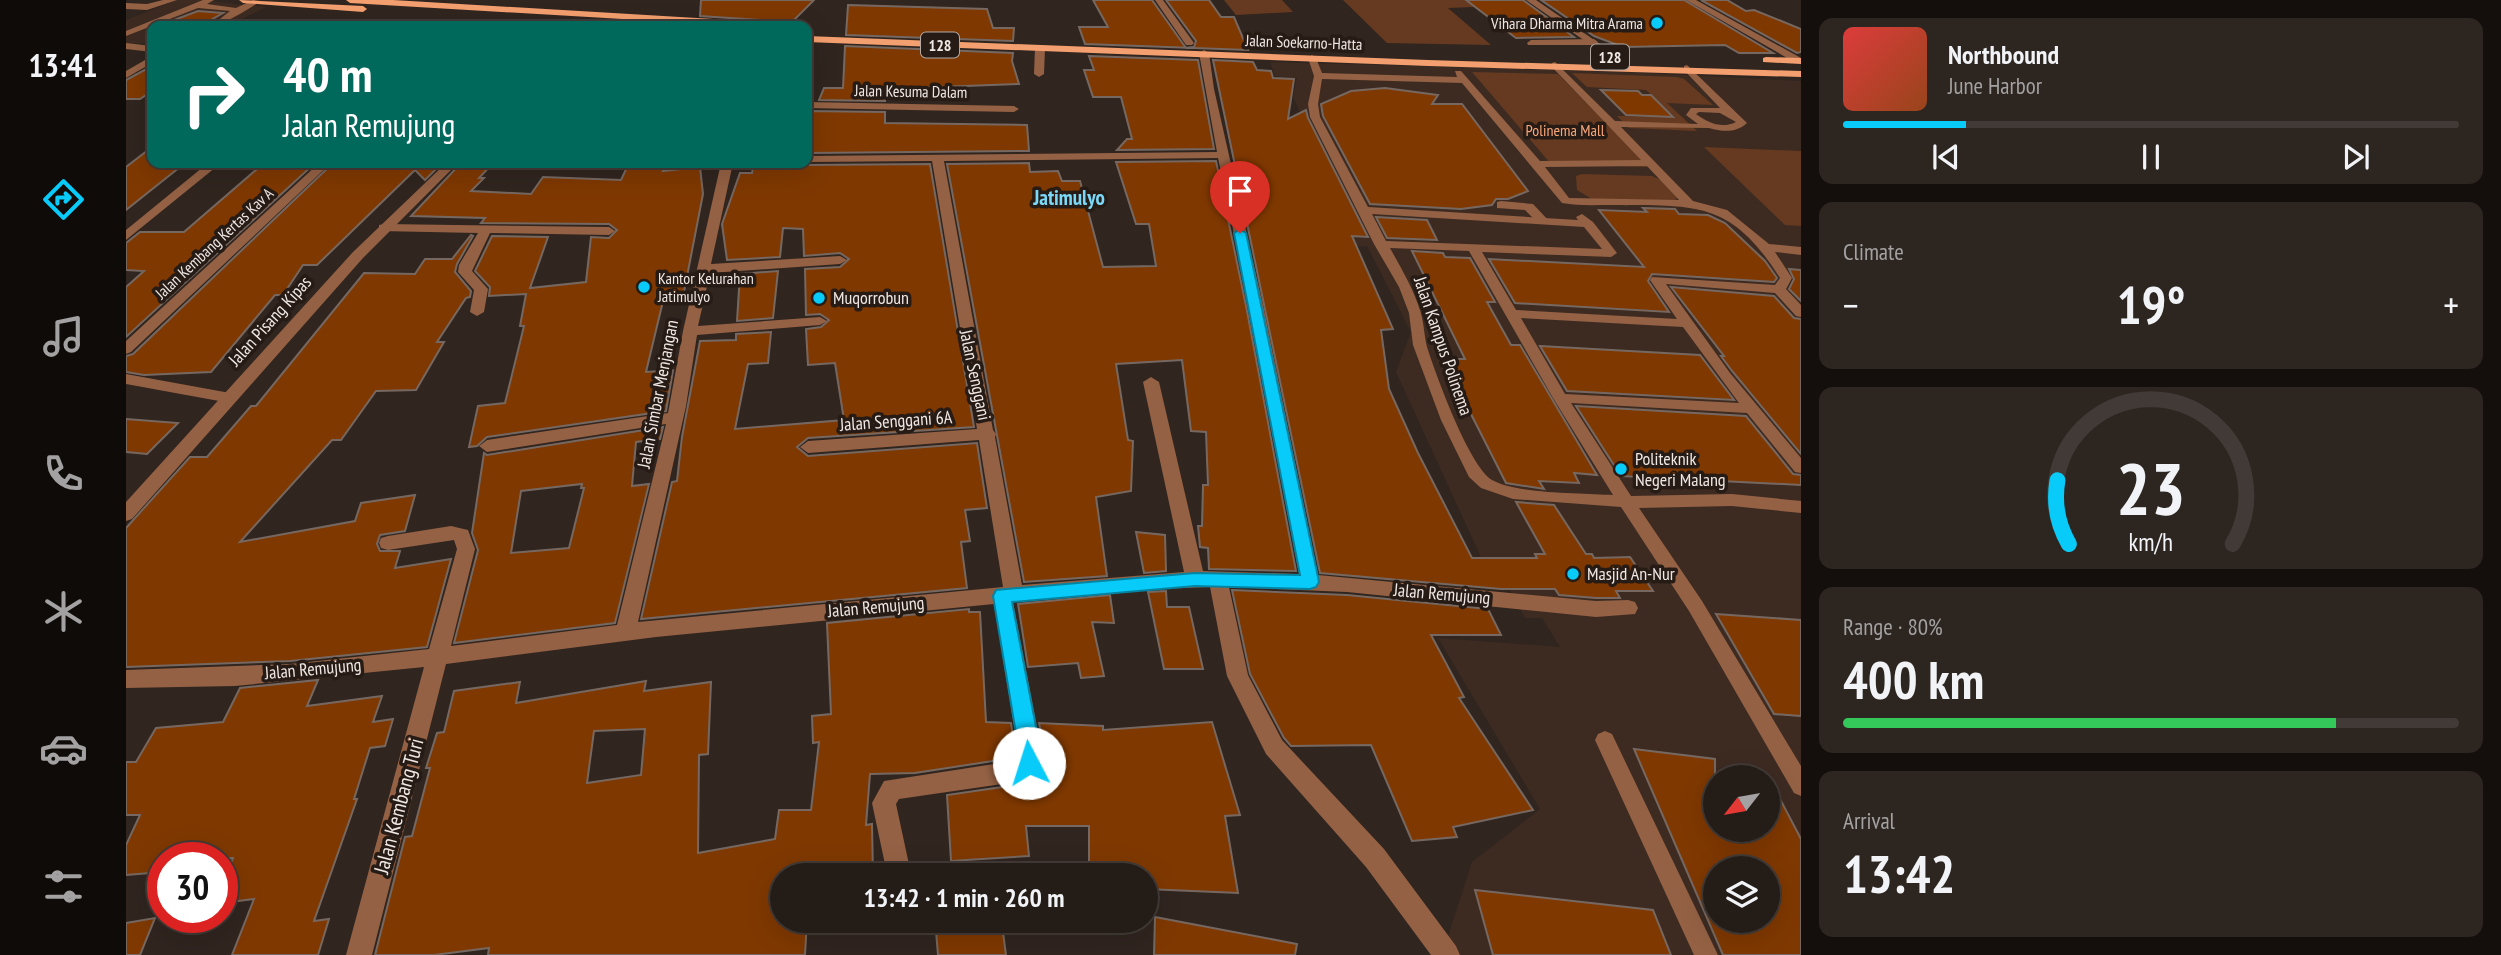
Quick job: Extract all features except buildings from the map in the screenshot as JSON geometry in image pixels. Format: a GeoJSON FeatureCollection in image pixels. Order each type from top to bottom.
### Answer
{"type":"FeatureCollection","features":[{"type":"Feature","properties":{"kind":"main road"},"geometry":{"type":"LineString","coordinates":[[243,0],[503,20]]}},
{"type":"Feature","properties":{"kind":"main road"},"geometry":{"type":"LineString","coordinates":[[350,0],[690,21]]}},
{"type":"Feature","properties":{"kind":"main road"},"geometry":{"type":"LineString","coordinates":[[597,16],[605,8]]}},
{"type":"Feature","properties":{"kind":"main road","name":"Jalan Soekarno-Hatta"},"geometry":{"type":"LineString","coordinates":[[820,28],[1204,54],[1428,63],[1687,68],[1801,74]]}},
{"type":"Feature","properties":{"kind":"main road","name":"Jalan Soekarno-Hatta"},"geometry":{"type":"LineString","coordinates":[[812,39],[1040,48],[1072,44],[1253,45]]}},
{"type":"Feature","properties":{"kind":"main road"},"geometry":{"type":"LineString","coordinates":[[1406,50],[1415,62]]}},
{"type":"Feature","properties":{"kind":"main road"},"geometry":{"type":"LineString","coordinates":[[1420,51],[1428,63]]}},
{"type":"Feature","properties":{"kind":"main road","name":"128"},"geometry":{"type":"LineString","coordinates":[[1457,52],[1627,57]]}},
{"type":"Feature","properties":{"kind":"main road"},"geometry":{"type":"LineString","coordinates":[[1680,58],[1693,59]]}},
{"type":"Feature","properties":{"kind":"main road"},"geometry":{"type":"LineString","coordinates":[[1759,60],[1800,61]]}},
{"type":"Feature","properties":{"kind":"street"},"geometry":{"type":"LineString","coordinates":[[129,8],[173,0]]}},
{"type":"Feature","properties":{"kind":"street"},"geometry":{"type":"LineString","coordinates":[[1159,0],[1189,43]]}},
{"type":"Feature","properties":{"kind":"street"},"geometry":{"type":"LineString","coordinates":[[1530,0],[1614,57]]}},
{"type":"Feature","properties":{"kind":"street"},"geometry":{"type":"LineString","coordinates":[[1689,0],[1800,61]]}},
{"type":"Feature","properties":{"kind":"street"},"geometry":{"type":"LineString","coordinates":[[126,46],[147,48]]}},
{"type":"Feature","properties":{"kind":"street"},"geometry":{"type":"LineString","coordinates":[[1039,74],[1040,48]]}},
{"type":"Feature","properties":{"kind":"street"},"geometry":{"type":"LineString","coordinates":[[1204,54],[1310,582]]}},
{"type":"Feature","properties":{"kind":"street"},"geometry":{"type":"LineString","coordinates":[[126,75],[147,61]]}},
{"type":"Feature","properties":{"kind":"street","name":"Jalan Kesuma Dalam"},"geometry":{"type":"LineString","coordinates":[[812,105],[1014,109]]}},
{"type":"Feature","properties":{"kind":"street"},"geometry":{"type":"LineString","coordinates":[[812,159],[1224,155]]}},
{"type":"Feature","properties":{"kind":"street","name":"Jalan Senggani"},"geometry":{"type":"LineString","coordinates":[[897,863],[884,803],[892,789],[1009,772],[1029,763],[1031,753],[988,434],[960,300],[937,157]]}},
{"type":"Feature","properties":{"kind":"street"},"geometry":{"type":"LineString","coordinates":[[126,236],[209,168]]}},
{"type":"Feature","properties":{"kind":"street","name":"Jalan Kembang Kertas Kav A"},"geometry":{"type":"LineString","coordinates":[[126,349],[320,168]]}},
{"type":"Feature","properties":{"kind":"street","name":"Jalan Pisang Kipas"},"geometry":{"type":"LineString","coordinates":[[126,514],[384,228],[447,168]]}},
{"type":"Feature","properties":{"kind":"street","name":"Jalan Simbar Menjangan"},"geometry":{"type":"LineString","coordinates":[[626,631],[675,417],[690,331],[726,168]]}},
{"type":"Feature","properties":{"kind":"street"},"geometry":{"type":"LineString","coordinates":[[1501,205],[1530,207],[1543,221]]}},
{"type":"Feature","properties":{"kind":"street"},"geometry":{"type":"LineString","coordinates":[[384,228],[610,231]]}},
{"type":"Feature","properties":{"kind":"street"},"geometry":{"type":"LineString","coordinates":[[477,312],[481,289],[465,272],[466,265],[488,228]]}},
{"type":"Feature","properties":{"kind":"street"},"geometry":{"type":"LineString","coordinates":[[705,269],[840,260]]}},
{"type":"Feature","properties":{"kind":"street"},"geometry":{"type":"LineString","coordinates":[[690,331],[820,321]]}},
{"type":"Feature","properties":{"kind":"street"},"geometry":{"type":"LineString","coordinates":[[126,379],[230,398]]}},
{"type":"Feature","properties":{"kind":"street"},"geometry":{"type":"LineString","coordinates":[[1151,382],[1207,580],[1238,676],[1274,747],[1374,859],[1447,955]]}},
{"type":"Feature","properties":{"kind":"street"},"geometry":{"type":"LineString","coordinates":[[487,446],[675,417]]}},
{"type":"Feature","properties":{"kind":"street","name":"Jalan Senggani 6A"},"geometry":{"type":"LineString","coordinates":[[808,447],[988,434]]}},
{"type":"Feature","properties":{"kind":"street","name":"Jalan Kembang Turi"},"geometry":{"type":"LineString","coordinates":[[359,955],[466,549],[461,536],[451,533],[388,542]]}},
{"type":"Feature","properties":{"kind":"street","name":"Jalan Remujung"},"geometry":{"type":"LineString","coordinates":[[126,679],[219,677],[439,657],[626,631],[1008,595],[1207,580],[1310,582],[1596,609],[1628,608]]}},
{"type":"Feature","properties":{"kind":"lane"},"geometry":{"type":"LineString","coordinates":[[156,21],[193,3],[210,0]]}},
{"type":"Feature","properties":{"kind":"lane"},"geometry":{"type":"LineString","coordinates":[[222,21],[257,1]]}},
{"type":"Feature","properties":{"kind":"lane"},"geometry":{"type":"LineString","coordinates":[[193,3],[237,10]]}},
{"type":"Feature","properties":{"kind":"lane"},"geometry":{"type":"LineString","coordinates":[[126,34],[147,25]]}},
{"type":"Feature","properties":{"kind":"lane"},"geometry":{"type":"LineString","coordinates":[[139,29],[147,30]]}},
{"type":"Feature","properties":{"kind":"lane"},"geometry":{"type":"LineString","coordinates":[[1531,43],[1594,42]]}},
{"type":"Feature","properties":{"kind":"lane"},"geometry":{"type":"LineString","coordinates":[[1311,58],[1318,76],[1462,80]]}},
{"type":"Feature","properties":{"kind":"lane"},"geometry":{"type":"LineString","coordinates":[[1380,244],[1611,253],[1589,224],[1462,80],[1451,63]]}},
{"type":"Feature","properties":{"kind":"lane"},"geometry":{"type":"LineString","coordinates":[[1555,65],[1689,203]]}},
{"type":"Feature","properties":{"kind":"lane"},"geometry":{"type":"LineString","coordinates":[[1613,124],[1723,128],[1741,125],[1741,120],[1731,114],[1687,68]]}},
{"type":"Feature","properties":{"kind":"lane","name":"Jalan Kampus Polinema"},"geometry":{"type":"LineString","coordinates":[[1318,76],[1313,104],[1315,117],[1405,287],[1415,313],[1420,345],[1443,408],[1475,473],[1487,484],[1513,493],[1626,502],[1732,500],[1801,507]]}},
{"type":"Feature","properties":{"kind":"lane"},"geometry":{"type":"LineString","coordinates":[[1723,128],[1699,121],[1691,112],[1707,108],[1731,114]]}},
{"type":"Feature","properties":{"kind":"lane"},"geometry":{"type":"LineString","coordinates":[[1537,164],[1648,163]]}},
{"type":"Feature","properties":{"kind":"lane"},"geometry":{"type":"LineString","coordinates":[[1566,201],[1689,203],[1723,212],[1766,247],[1786,278],[1779,289]]}},
{"type":"Feature","properties":{"kind":"lane"},"geometry":{"type":"LineString","coordinates":[[1363,210],[1589,224]]}},
{"type":"Feature","properties":{"kind":"lane"},"geometry":{"type":"LineString","coordinates":[[1755,237],[1801,243]]}},
{"type":"Feature","properties":{"kind":"lane"},"geometry":{"type":"LineString","coordinates":[[1473,247],[1560,398],[1703,616],[1801,786]]}},
{"type":"Feature","properties":{"kind":"lane"},"geometry":{"type":"LineString","coordinates":[[1766,247],[1801,251]]}},
{"type":"Feature","properties":{"kind":"lane"},"geometry":{"type":"LineString","coordinates":[[1801,313],[1779,289],[1656,281],[1725,376],[1801,468]]}},
{"type":"Feature","properties":{"kind":"lane"},"geometry":{"type":"LineString","coordinates":[[1511,314],[1687,323]]}},
{"type":"Feature","properties":{"kind":"lane"},"geometry":{"type":"LineString","coordinates":[[1560,398],[1752,408]]}},
{"type":"Feature","properties":{"kind":"lane"},"geometry":{"type":"LineString","coordinates":[[1605,740],[1706,955]]}},
{"type":"Feature","properties":{"kind":"shaded area"},"geometry":{"type":"Polygon","coordinates":[[[176,0],[266,7],[239,21],[147,21],[147,44],[126,43],[126,20],[176,0]]]}},
{"type":"Feature","properties":{"kind":"shaded area","name":"Politeknik Negeri Malang"},"geometry":{"type":"Polygon","coordinates":[[[1270,62],[1626,72],[1801,81],[1801,955],[1442,955],[1472,862],[1540,809],[1438,638],[1560,647],[1542,618],[1525,618],[1497,567],[1485,566],[1396,372],[1411,332],[1367,246],[1247,245],[1238,218],[1351,219],[1293,97],[1297,78],[1275,76],[1270,62]]]}},
{"type":"Feature","properties":{"kind":"green space"},"geometry":{"type":"Polygon","coordinates":[[[1224,0],[1282,0],[1293,12],[1236,15],[1224,0]]]}},
{"type":"Feature","properties":{"kind":"green space"},"geometry":{"type":"Polygon","coordinates":[[[1343,0],[1465,0],[1474,7],[1448,8],[1491,45],[1387,43],[1343,0]]]}},
{"type":"Feature","properties":{"kind":"green space","name":"Polinema Mall"},"geometry":{"type":"Polygon","coordinates":[[[1472,72],[1558,74],[1649,167],[1551,164],[1472,72]]]}},
{"type":"Feature","properties":{"kind":"green space"},"geometry":{"type":"Polygon","coordinates":[[[1572,73],[1677,77],[1684,79],[1713,105],[1667,103],[1697,131],[1629,128],[1617,116],[1675,117],[1646,90],[1587,87],[1572,73]]]}},
{"type":"Feature","properties":{"kind":"green space"},"geometry":{"type":"Polygon","coordinates":[[[1704,147],[1801,151],[1801,226],[1785,225],[1704,147]]]}},
{"type":"Feature","properties":{"kind":"green space"},"geometry":{"type":"Polygon","coordinates":[[[1576,176],[1652,176],[1661,180],[1677,198],[1675,201],[1592,199],[1577,190],[1576,176]]]}},
{"type":"Feature","properties":{"kind":"place","name":"Vihara Dharma Mitra Arama"},"geometry":{"type":"Point","coordinates":[1657,23]}},
{"type":"Feature","properties":{"kind":"place","name":"Kantor Kelurahan Jatimulyo"},"geometry":{"type":"Point","coordinates":[644,287]}},
{"type":"Feature","properties":{"kind":"place","name":"Muqorrobun"},"geometry":{"type":"Point","coordinates":[819,298]}},
{"type":"Feature","properties":{"kind":"place","name":"Politeknik Negeri Malang"},"geometry":{"type":"Point","coordinates":[1621,469]}},
{"type":"Feature","properties":{"kind":"place","name":"Masjid An-Nur"},"geometry":{"type":"Point","coordinates":[1573,574]}},
{"type":"Feature","properties":{"kind":"district","name":"Jatimulyo"},"geometry":{"type":"Point","coordinates":[1069,198]}},
{"type":"Feature","properties":{"kind":"route"},"geometry":{"type":"LineString","coordinates":[[1029,763],[1031,753],[1002,596],[1195,579],[1310,582],[1240,233]]}}]}
